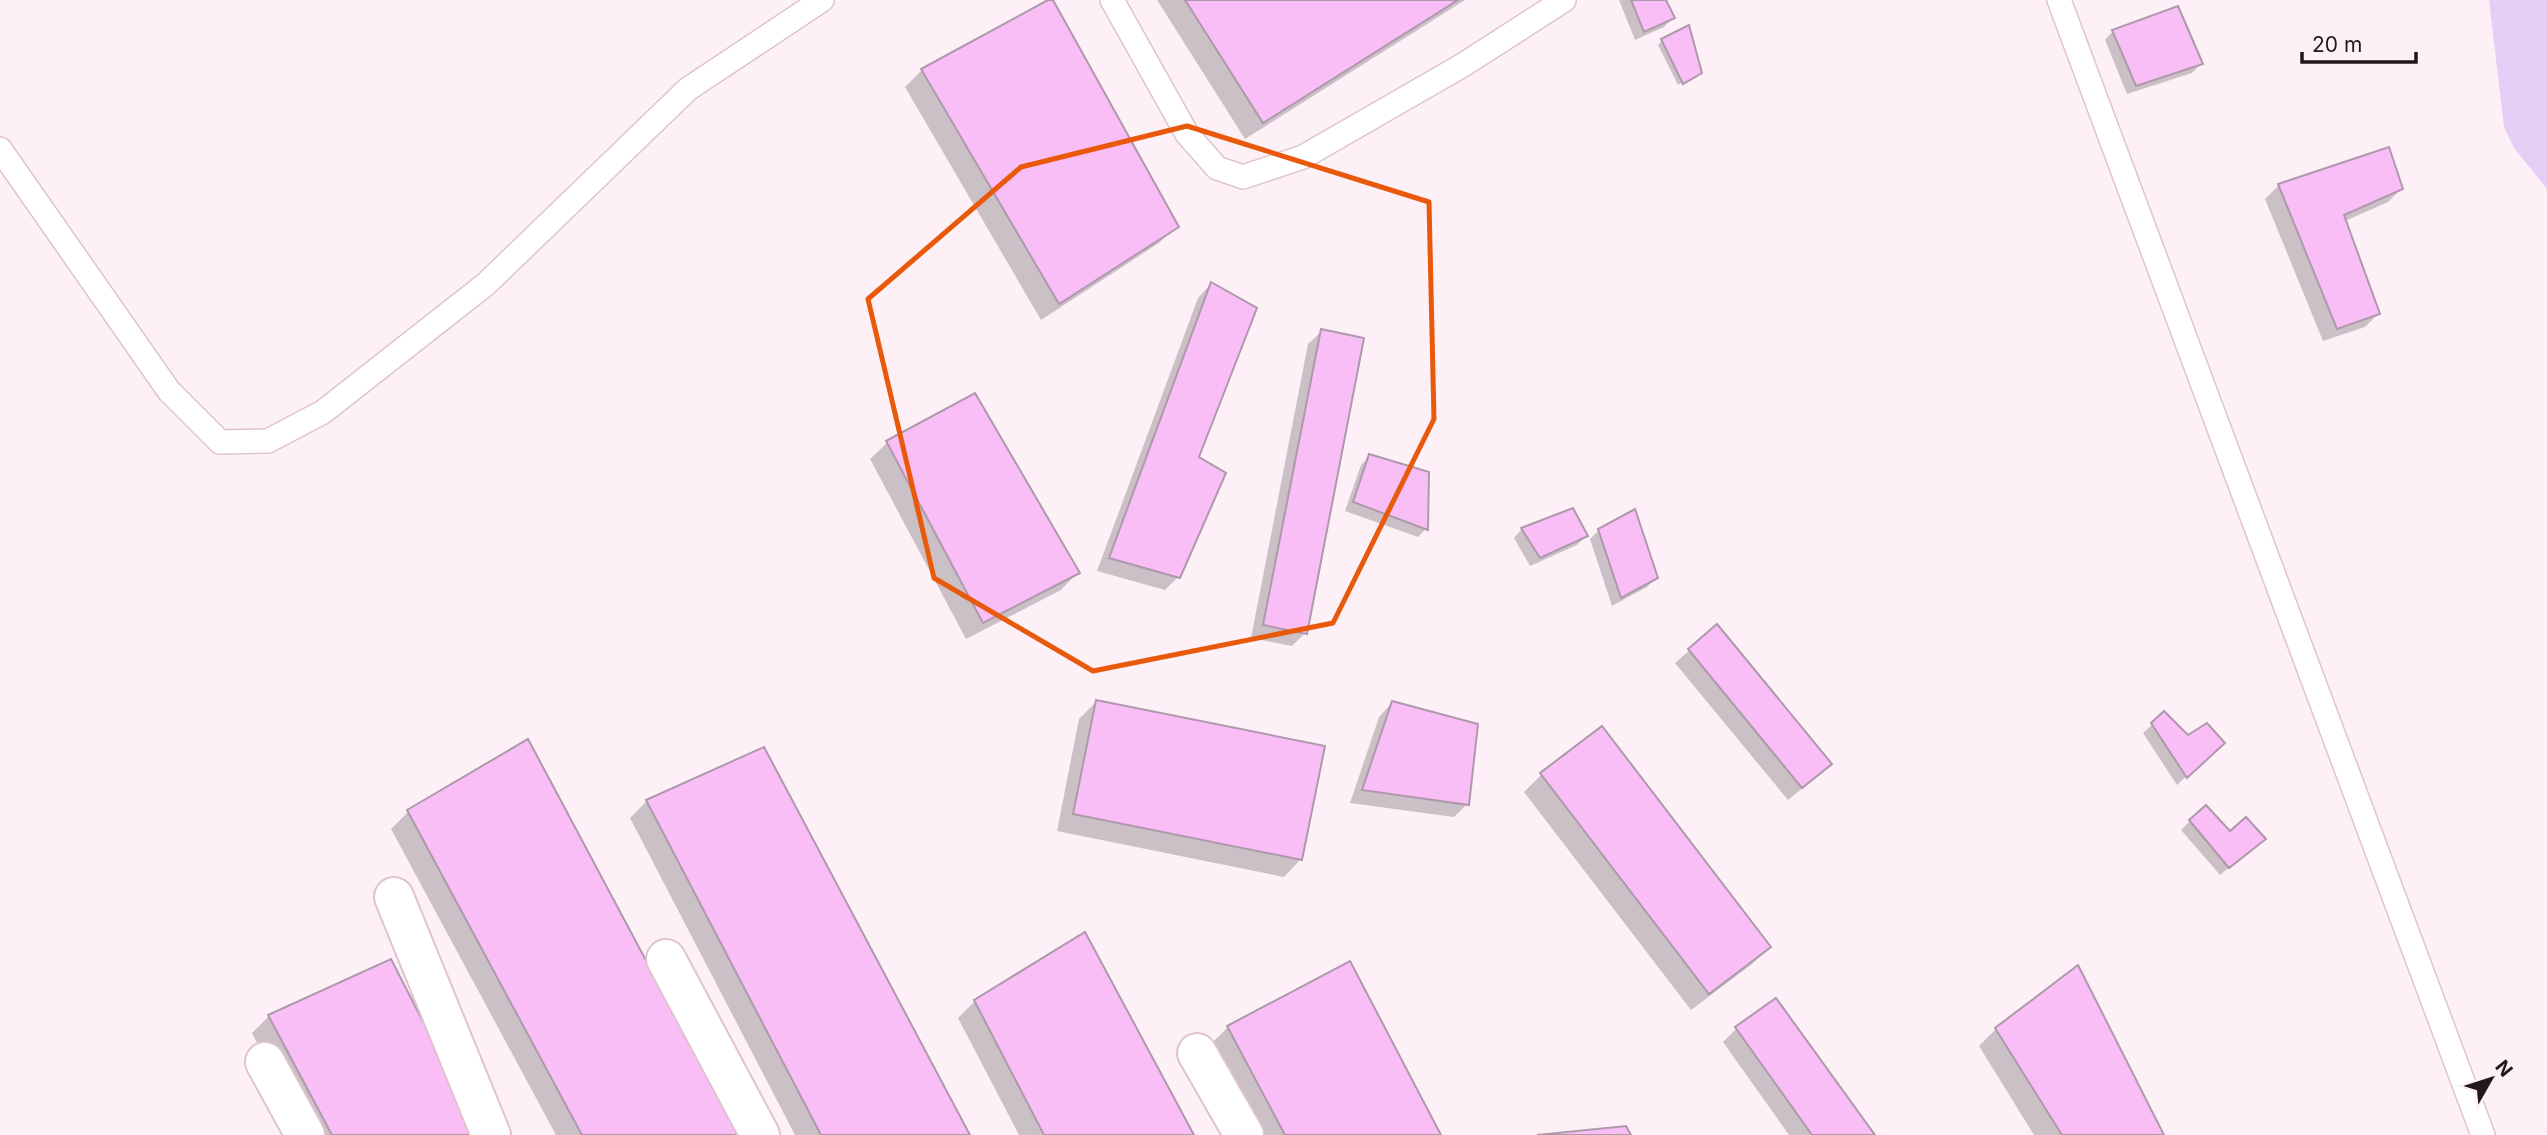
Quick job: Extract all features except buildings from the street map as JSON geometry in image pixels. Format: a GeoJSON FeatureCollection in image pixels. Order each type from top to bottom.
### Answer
{"type":"FeatureCollection","features":[{"type":"Feature","properties":{"kind":"street"},"geometry":{"type":"LineString","coordinates":[[394,897],[491,1135]]}},
{"type":"Feature","properties":{"kind":"street"},"geometry":{"type":"LineString","coordinates":[[666,959],[760,1135]]}},
{"type":"Feature","properties":{"kind":"street"},"geometry":{"type":"LineString","coordinates":[[1197,1053],[1244,1135]]}},
{"type":"Feature","properties":{"kind":"street"},"geometry":{"type":"LineString","coordinates":[[265,1062],[305,1135]]}},
{"type":"Feature","properties":{"kind":"lane"},"geometry":{"type":"LineString","coordinates":[[0,149],[169,391],[220,442],[268,441],[323,412],[486,284],[688,89],[822,0]]}},
{"type":"Feature","properties":{"kind":"lane"},"geometry":{"type":"LineString","coordinates":[[1112,0],[1187,134],[1217,168],[1243,177],[1303,157],[1463,65],[1564,0]]}},
{"type":"Feature","properties":{"kind":"lane"},"geometry":{"type":"LineString","coordinates":[[2059,0],[2483,1135]]}},
{"type":"Feature","properties":{"kind":"highlighted area"},"geometry":{"type":"Polygon","coordinates":[[[1187,126],[1429,202],[1434,419],[1333,623],[1093,671],[934,578],[868,299],[1021,167],[1187,126]]]}},
{"type":"Feature","properties":{"kind":"shaded area"},"geometry":{"type":"Polygon","coordinates":[[[2489,0],[2547,0],[2547,189],[2514,148],[2504,127],[2489,0]]]}}]}
